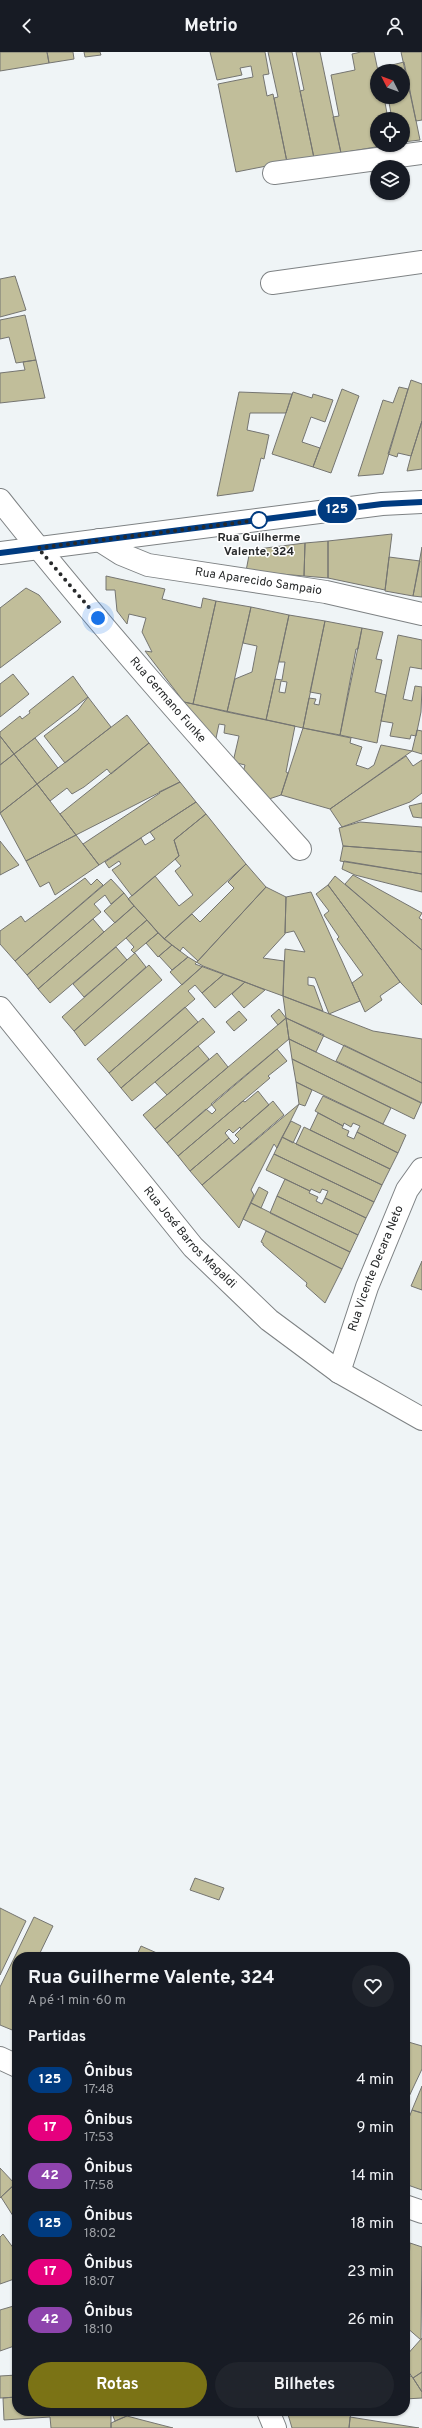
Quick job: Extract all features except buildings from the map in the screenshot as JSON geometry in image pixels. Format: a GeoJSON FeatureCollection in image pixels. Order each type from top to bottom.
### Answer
{"type":"FeatureCollection","features":[{"type":"Feature","properties":{"kind":"street"},"geometry":{"type":"LineString","coordinates":[[274,174],[422,153]]}},
{"type":"Feature","properties":{"kind":"street"},"geometry":{"type":"LineString","coordinates":[[272,283],[422,262]]}},
{"type":"Feature","properties":{"kind":"street","name":"Rua Germano Funke"},"geometry":{"type":"LineString","coordinates":[[0,500],[38,548],[218,758],[300,849]]}},
{"type":"Feature","properties":{"kind":"street"},"geometry":{"type":"LineString","coordinates":[[0,553],[382,504],[422,502]]}},
{"type":"Feature","properties":{"kind":"street","name":"Rua Aparecido Sampaio"},"geometry":{"type":"LineString","coordinates":[[99,540],[120,554],[148,565],[326,592],[422,614]]}},
{"type":"Feature","properties":{"kind":"street","name":"Rua José Barros Magaldi"},"geometry":{"type":"LineString","coordinates":[[0,1008],[193,1247],[269,1320],[339,1372],[422,1419]]}},
{"type":"Feature","properties":{"kind":"street","name":"Rua Vicente Decara Neto"},"geometry":{"type":"LineString","coordinates":[[339,1372],[367,1287],[407,1190],[422,1169]]}},
{"type":"Feature","properties":{"kind":"street"},"geometry":{"type":"LineString","coordinates":[[0,2058],[12,2064]]}},
{"type":"Feature","properties":{"kind":"street"},"geometry":{"type":"LineString","coordinates":[[410,2208],[422,2212]]}},
{"type":"Feature","properties":{"kind":"street"},"geometry":{"type":"LineString","coordinates":[[270,2416],[275,2428]]}},
{"type":"Feature","properties":{"kind":"bus line","name":"125"},"geometry":{"type":"LineString","coordinates":[[0,553],[382,504],[422,502]]}},
{"type":"Feature","properties":{"kind":"place","name":"Rua Guilherme Valente, 324"},"geometry":{"type":"Point","coordinates":[259,520]}},
{"type":"Feature","properties":{"kind":"route"},"geometry":{"type":"LineString","coordinates":[[98,618],[38,548],[259,520]]}}]}
